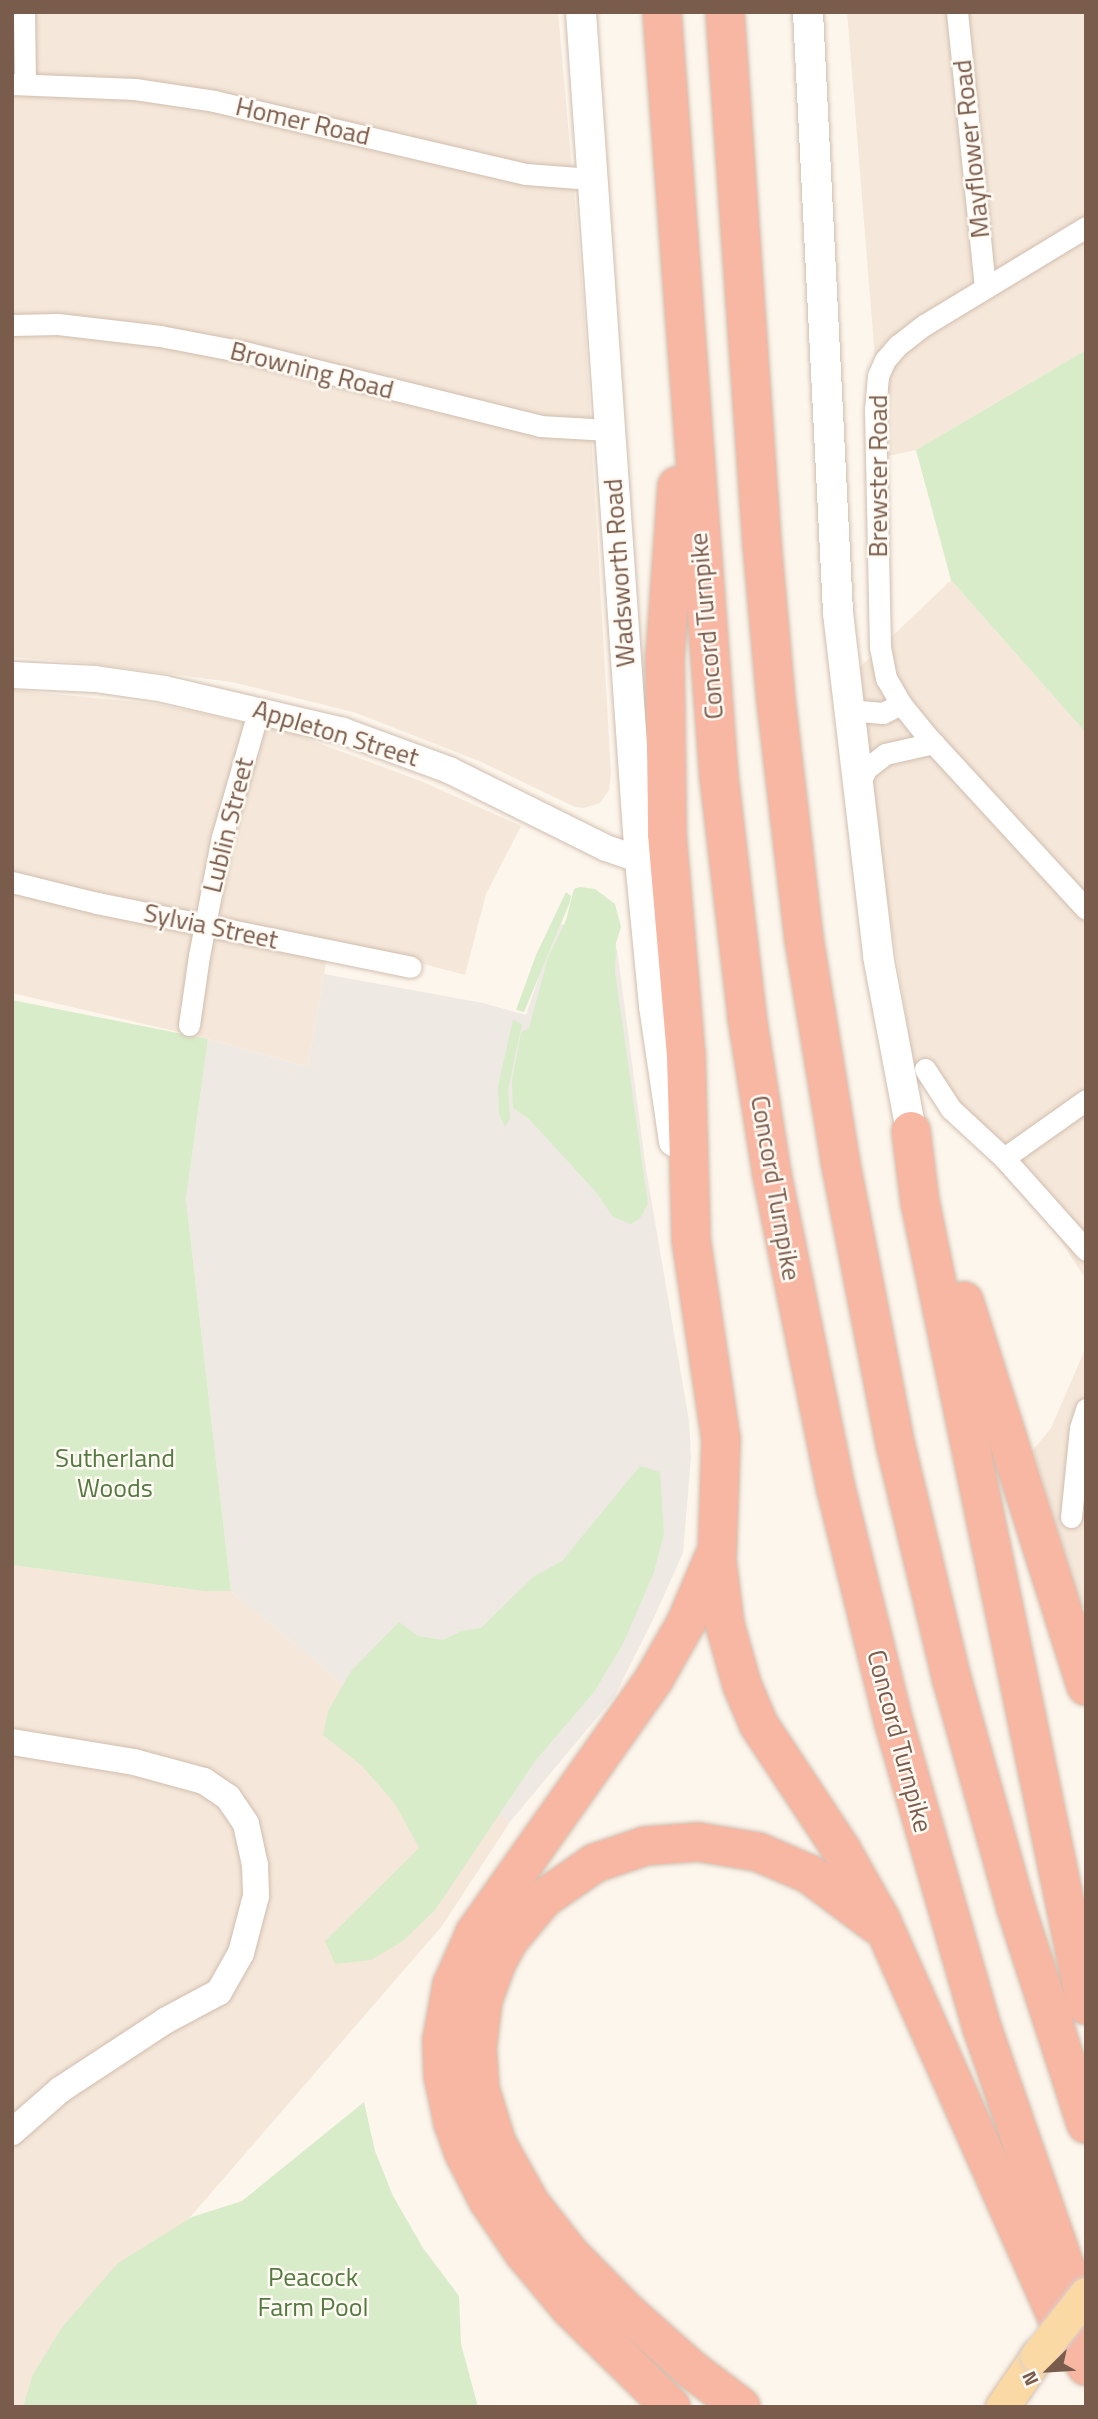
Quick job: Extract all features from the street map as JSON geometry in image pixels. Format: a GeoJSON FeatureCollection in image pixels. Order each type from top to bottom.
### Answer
{"type":"FeatureCollection","features":[{"type":"Feature","properties":{"kind":"highway","name":"Concord Turnpike"},"geometry":{"type":"LineString","coordinates":[[662,12],[710,684],[733,910],[763,1121],[805,1345],[867,1619],[936,1877],[1007,2105],[1086,2327]]}},
{"type":"Feature","properties":{"kind":"highway"},"geometry":{"type":"LineString","coordinates":[[725,12],[774,676],[804,939],[835,1135],[880,1370],[945,1655],[1016,1908],[1086,2124]]}},
{"type":"Feature","properties":{"kind":"highway"},"geometry":{"type":"LineString","coordinates":[[687,383],[671,539],[665,658],[667,834],[686,1055],[691,1239],[720,1420],[722,1456],[717,1548],[722,1610],[732,1656],[747,1700],[773,1749],[842,1852],[887,1931],[1057,2317],[1086,2366]]}},
{"type":"Feature","properties":{"kind":"highway"},"geometry":{"type":"LineString","coordinates":[[911,1131],[935,1199],[994,1403],[1086,1686]]}},
{"type":"Feature","properties":{"kind":"highway"},"geometry":{"type":"LineString","coordinates":[[911,1131],[920,1202],[1086,2005]]}},
{"type":"Feature","properties":{"kind":"highway"},"geometry":{"type":"LineString","coordinates":[[671,2407],[570,2308],[524,2253],[488,2200],[453,2122],[443,2075],[442,2040],[452,1984],[475,1933],[654,1679],[686,1623],[717,1548]]}},
{"type":"Feature","properties":{"kind":"highway"},"geometry":{"type":"LineString","coordinates":[[741,2407],[691,2369],[611,2297],[559,2242],[521,2190],[497,2144],[480,2089],[477,2038],[487,1987],[515,1931],[552,1891],[607,1858],[659,1843],[723,1844],[780,1860],[818,1880],[887,1931]]}},
{"type":"Feature","properties":{"kind":"main road","name":"Wadsworth Road"},"geometry":{"type":"LineString","coordinates":[[581,12],[640,860],[651,981],[672,1132],[691,1239]]}},
{"type":"Feature","properties":{"kind":"main road"},"geometry":{"type":"LineString","coordinates":[[808,12],[836,587],[881,981],[911,1131]]}},
{"type":"Feature","properties":{"kind":"main road"},"geometry":{"type":"LineString","coordinates":[[1002,2407],[1037,2356],[1086,2294]]}},
{"type":"Feature","properties":{"kind":"street"},"geometry":{"type":"LineString","coordinates":[[19,85],[24,12]]}},
{"type":"Feature","properties":{"kind":"street","name":"Mayflower Road"},"geometry":{"type":"LineString","coordinates":[[957,12],[985,286]]}},
{"type":"Feature","properties":{"kind":"street","name":"Homer Road"},"geometry":{"type":"LineString","coordinates":[[19,85],[135,89],[195,97],[526,174],[591,179]]}},
{"type":"Feature","properties":{"kind":"street","name":"Brewster Road"},"geometry":{"type":"LineString","coordinates":[[1086,227],[985,286],[906,338],[890,352],[878,376],[875,409],[880,654],[886,678],[901,704],[934,743],[1086,909]]}},
{"type":"Feature","properties":{"kind":"street","name":"Browning Road"},"geometry":{"type":"LineString","coordinates":[[12,325],[58,324],[160,336],[244,352],[540,426],[609,430]]}},
{"type":"Feature","properties":{"kind":"street","name":"Appleton Street"},"geometry":{"type":"LineString","coordinates":[[12,675],[119,682],[259,709],[343,731],[419,757],[501,794],[606,848],[640,860]]}},
{"type":"Feature","properties":{"kind":"street"},"geometry":{"type":"LineString","coordinates":[[848,710],[883,713],[901,704]]}},
{"type":"Feature","properties":{"kind":"street","name":"Lublin Street"},"geometry":{"type":"LineString","coordinates":[[189,1025],[222,837],[259,709]]}},
{"type":"Feature","properties":{"kind":"street"},"geometry":{"type":"LineString","coordinates":[[857,789],[866,769],[885,754],[934,743]]}},
{"type":"Feature","properties":{"kind":"street","name":"Sylvia Street"},"geometry":{"type":"LineString","coordinates":[[12,882],[411,967]]}},
{"type":"Feature","properties":{"kind":"street"},"geometry":{"type":"LineString","coordinates":[[925,1069],[951,1109],[1004,1158],[1086,1250]]}},
{"type":"Feature","properties":{"kind":"street"},"geometry":{"type":"LineString","coordinates":[[1004,1158],[1086,1100]]}},
{"type":"Feature","properties":{"kind":"street"},"geometry":{"type":"LineString","coordinates":[[1071,1517],[1080,1428],[1086,1409]]}},
{"type":"Feature","properties":{"kind":"street"},"geometry":{"type":"LineString","coordinates":[[12,1742],[134,1762],[204,1781],[228,1797],[246,1824],[255,1865],[256,1896],[240,1952],[219,1992],[164,2021],[60,2090],[12,2132]]}},
{"type":"Feature","properties":{"kind":"shaded area"},"geometry":{"type":"Polygon","coordinates":[[[12,12],[558,12],[583,294],[611,772],[609,790],[600,803],[584,808],[575,807],[479,761],[356,713],[232,682],[87,663],[12,657],[12,12]]]}},
{"type":"Feature","properties":{"kind":"shaded area"},"geometry":{"type":"Polygon","coordinates":[[[847,12],[1086,12],[1086,350],[916,450],[883,457],[847,12]]]}},
{"type":"Feature","properties":{"kind":"shaded area"},"geometry":{"type":"Polygon","coordinates":[[[951,580],[1086,733],[1086,1280],[1058,1236],[916,1078],[883,873],[860,667],[951,580]]]}},
{"type":"Feature","properties":{"kind":"shaded area"},"geometry":{"type":"Polygon","coordinates":[[[12,690],[158,704],[291,733],[421,781],[521,826],[486,894],[465,975],[330,939],[308,1067],[208,1039],[12,993],[12,690]]]}},
{"type":"Feature","properties":{"kind":"shaded area"},"geometry":{"type":"Polygon","coordinates":[[[561,924],[617,949],[646,1169],[689,1421],[691,1457],[683,1553],[652,1622],[614,1697],[510,1822],[231,1591],[186,1199],[208,1039],[308,1067],[324,974],[483,1003],[526,1015],[561,924]]]}},
{"type":"Feature","properties":{"kind":"shaded area"},"geometry":{"type":"Polygon","coordinates":[[[1086,1347],[1086,1608],[1081,1607],[1033,1450],[1051,1428],[1086,1347]]]}},
{"type":"Feature","properties":{"kind":"shaded area"},"geometry":{"type":"Polygon","coordinates":[[[12,1565],[203,1591],[231,1591],[510,1822],[442,1926],[26,2407],[12,2407],[12,1565]]]}},
{"type":"Feature","properties":{"kind":"green space"},"geometry":{"type":"Polygon","coordinates":[[[1086,350],[1086,733],[951,580],[916,450],[1086,350]]]}},
{"type":"Feature","properties":{"kind":"green space"},"geometry":{"type":"Polygon","coordinates":[[[574,889],[595,889],[615,904],[621,927],[616,943],[615,972],[648,1204],[641,1217],[631,1224],[613,1217],[596,1192],[529,1119],[513,1108],[512,1081],[521,1032],[529,1028],[548,958],[566,920],[574,889]]]}},
{"type":"Feature","properties":{"kind":"green space"},"geometry":{"type":"Polygon","coordinates":[[[566,892],[571,896],[570,902],[524,1012],[516,1010],[536,955],[566,892]]]}},
{"type":"Feature","properties":{"kind":"green space","name":"Sutherland Woods"},"geometry":{"type":"Polygon","coordinates":[[[12,1000],[208,1039],[186,1199],[231,1591],[203,1591],[12,1565],[12,1000]]]}},
{"type":"Feature","properties":{"kind":"green space"},"geometry":{"type":"Polygon","coordinates":[[[513,1020],[522,1024],[508,1090],[510,1119],[505,1127],[499,1114],[498,1086],[513,1020]]]}},
{"type":"Feature","properties":{"kind":"green space"},"geometry":{"type":"Polygon","coordinates":[[[640,1466],[660,1472],[664,1534],[654,1572],[623,1644],[594,1692],[535,1761],[435,1910],[403,1941],[371,1960],[335,1964],[325,1941],[419,1848],[395,1804],[362,1766],[323,1735],[328,1711],[351,1671],[399,1622],[418,1636],[443,1640],[462,1631],[481,1628],[533,1577],[562,1561],[640,1466]]]}},
{"type":"Feature","properties":{"kind":"green space","name":"Peacock Farm Pool"},"geometry":{"type":"Polygon","coordinates":[[[364,2102],[375,2151],[393,2196],[423,2248],[459,2296],[461,2344],[478,2407],[23,2407],[33,2374],[63,2326],[118,2263],[192,2217],[242,2201],[364,2102]]]}}]}
